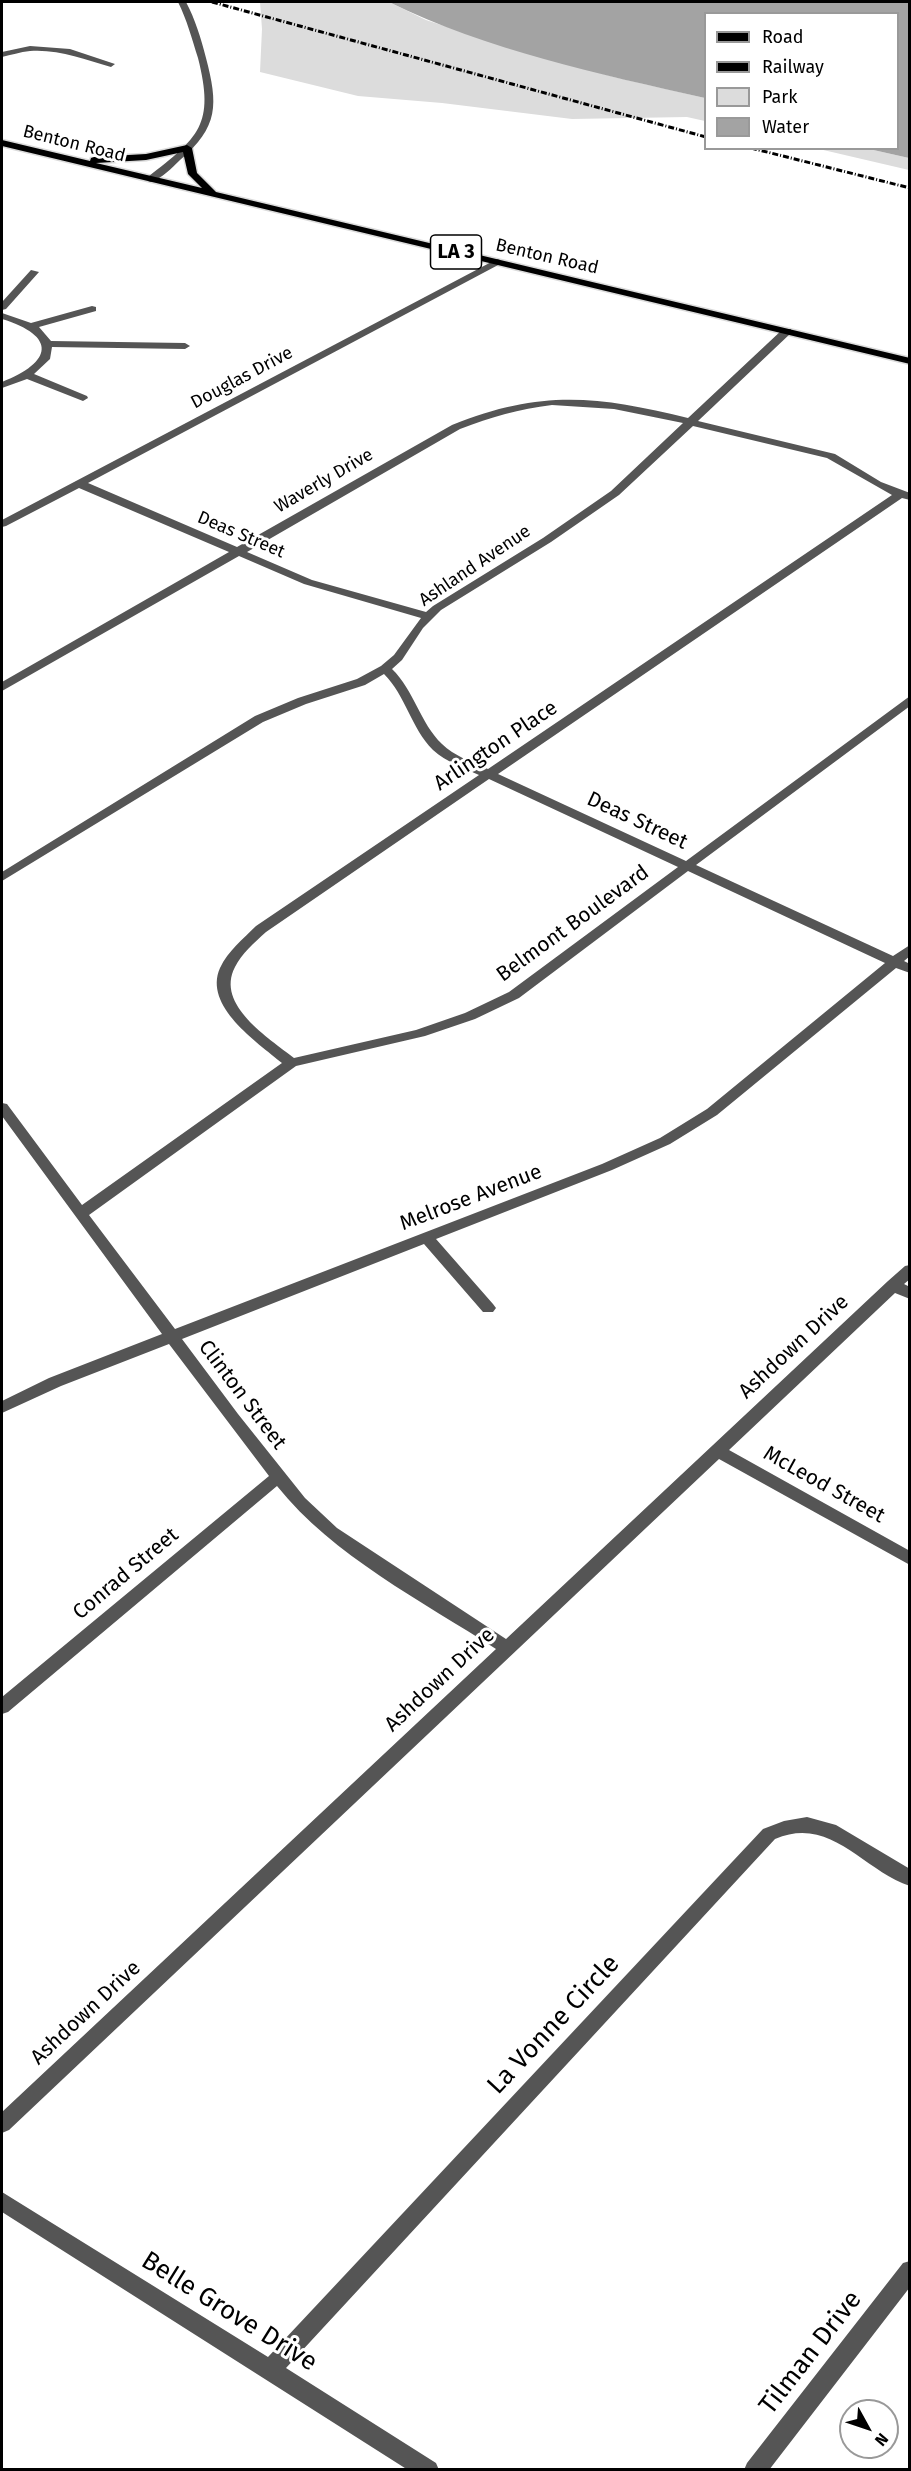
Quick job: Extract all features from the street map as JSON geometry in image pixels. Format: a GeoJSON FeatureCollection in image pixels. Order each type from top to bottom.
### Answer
{"type":"FeatureCollection","features":[{"type":"Feature","properties":{"kind":"main road","name":"Benton Road"},"geometry":{"type":"LineString","coordinates":[[2,143],[909,361]]}},
{"type":"Feature","properties":{"kind":"main road"},"geometry":{"type":"LineString","coordinates":[[70,160],[127,159],[187,148],[191,174],[196,180],[219,195]]}},
{"type":"Feature","properties":{"kind":"street"},"geometry":{"type":"LineString","coordinates":[[151,179],[180,156],[200,134],[211,103],[209,85],[193,26],[182,2]]}},
{"type":"Feature","properties":{"kind":"street"},"geometry":{"type":"LineString","coordinates":[[2,55],[27,48],[56,48],[111,64]]}},
{"type":"Feature","properties":{"kind":"street","name":"Douglas Drive"},"geometry":{"type":"LineString","coordinates":[[2,524],[497,262]]}},
{"type":"Feature","properties":{"kind":"street"},"geometry":{"type":"LineString","coordinates":[[2,307],[34,272]]}},
{"type":"Feature","properties":{"kind":"street"},"geometry":{"type":"LineString","coordinates":[[31,326],[92,309]]}},
{"type":"Feature","properties":{"kind":"street"},"geometry":{"type":"LineString","coordinates":[[2,316],[31,326],[44,335],[48,344],[48,351],[42,363],[26,375],[2,385]]}},
{"type":"Feature","properties":{"kind":"street","name":"Ashland Avenue"},"geometry":{"type":"LineString","coordinates":[[2,877],[259,719],[302,701],[361,682],[385,669],[398,657],[412,634],[428,616],[603,502],[631,479],[787,331]]}},
{"type":"Feature","properties":{"kind":"street"},"geometry":{"type":"LineString","coordinates":[[48,344],[185,346]]}},
{"type":"Feature","properties":{"kind":"street"},"geometry":{"type":"LineString","coordinates":[[26,375],[83,398]]}},
{"type":"Feature","properties":{"kind":"street","name":"Waverly Drive"},"geometry":{"type":"LineString","coordinates":[[2,687],[437,437],[480,416],[545,403],[584,402],[636,408],[831,456],[844,462],[872,483],[904,496]]}},
{"type":"Feature","properties":{"kind":"street","name":"Deas Street"},"geometry":{"type":"LineString","coordinates":[[78,483],[236,553],[308,582],[428,616]]}},
{"type":"Feature","properties":{"kind":"street","name":"Arlington Place"},"geometry":{"type":"LineString","coordinates":[[291,1063],[242,1021],[226,1000],[222,989],[223,978],[231,957],[261,929],[904,496]]}},
{"type":"Feature","properties":{"kind":"street","name":"Deas Street"},"geometry":{"type":"LineString","coordinates":[[385,669],[400,682],[428,738],[449,756],[909,969]]}},
{"type":"Feature","properties":{"kind":"street","name":"Belmont Boulevard"},"geometry":{"type":"LineString","coordinates":[[80,1214],[291,1063],[420,1033],[498,1004],[533,983],[909,700]]}},
{"type":"Feature","properties":{"kind":"street","name":"Melrose Avenue"},"geometry":{"type":"LineString","coordinates":[[2,1407],[55,1382],[642,1152],[687,1129],[731,1097],[909,949]]}},
{"type":"Feature","properties":{"kind":"street","name":"Clinton Street"},"geometry":{"type":"LineString","coordinates":[[2,1107],[171,1336],[299,1502],[331,1532],[507,1647]]}},
{"type":"Feature","properties":{"kind":"street"},"geometry":{"type":"LineString","coordinates":[[426,1238],[488,1308]]}},
{"type":"Feature","properties":{"kind":"street","name":"Ashdown Drive"},"geometry":{"type":"LineString","coordinates":[[2,2124],[909,1270]]}},
{"type":"Feature","properties":{"kind":"street"},"geometry":{"type":"LineString","coordinates":[[893,1285],[909,1294]]}},
{"type":"Feature","properties":{"kind":"street","name":"McLeod Street"},"geometry":{"type":"LineString","coordinates":[[716,1450],[909,1559]]}},
{"type":"Feature","properties":{"kind":"street","name":"Conrad Street"},"geometry":{"type":"LineString","coordinates":[[2,1707],[278,1477]]}},
{"type":"Feature","properties":{"kind":"street","name":"La Vonne Circle"},"geometry":{"type":"LineString","coordinates":[[271,2369],[769,1834],[792,1825],[818,1825],[830,1830],[909,1879]]}},
{"type":"Feature","properties":{"kind":"street","name":"Belle Grove Drive"},"geometry":{"type":"LineString","coordinates":[[2,2201],[428,2469]]}},
{"type":"Feature","properties":{"kind":"street","name":"Tilman Drive"},"geometry":{"type":"LineString","coordinates":[[755,2469],[909,2270]]}},
{"type":"Feature","properties":{"kind":"green space"},"geometry":{"type":"Polygon","coordinates":[[[260,2],[389,2],[426,20],[518,50],[614,77],[704,98],[704,121],[687,117],[572,119],[442,103],[358,96],[260,72],[262,29],[260,2]]]}},
{"type":"Feature","properties":{"kind":"green space"},"geometry":{"type":"Polygon","coordinates":[[[823,150],[873,150],[909,158],[909,170],[823,150]]]}},
{"type":"Feature","properties":{"kind":"water"},"geometry":{"type":"Polygon","coordinates":[[[389,2],[909,2],[909,158],[873,150],[899,150],[899,12],[704,12],[704,98],[544,59],[426,19],[389,2]]]}},
{"type":"Feature","properties":{"kind":"railway"},"geometry":{"type":"LineString","coordinates":[[212,2],[704,136]]}},
{"type":"Feature","properties":{"kind":"railway"},"geometry":{"type":"LineString","coordinates":[[759,150],[910,188]]}}]}
